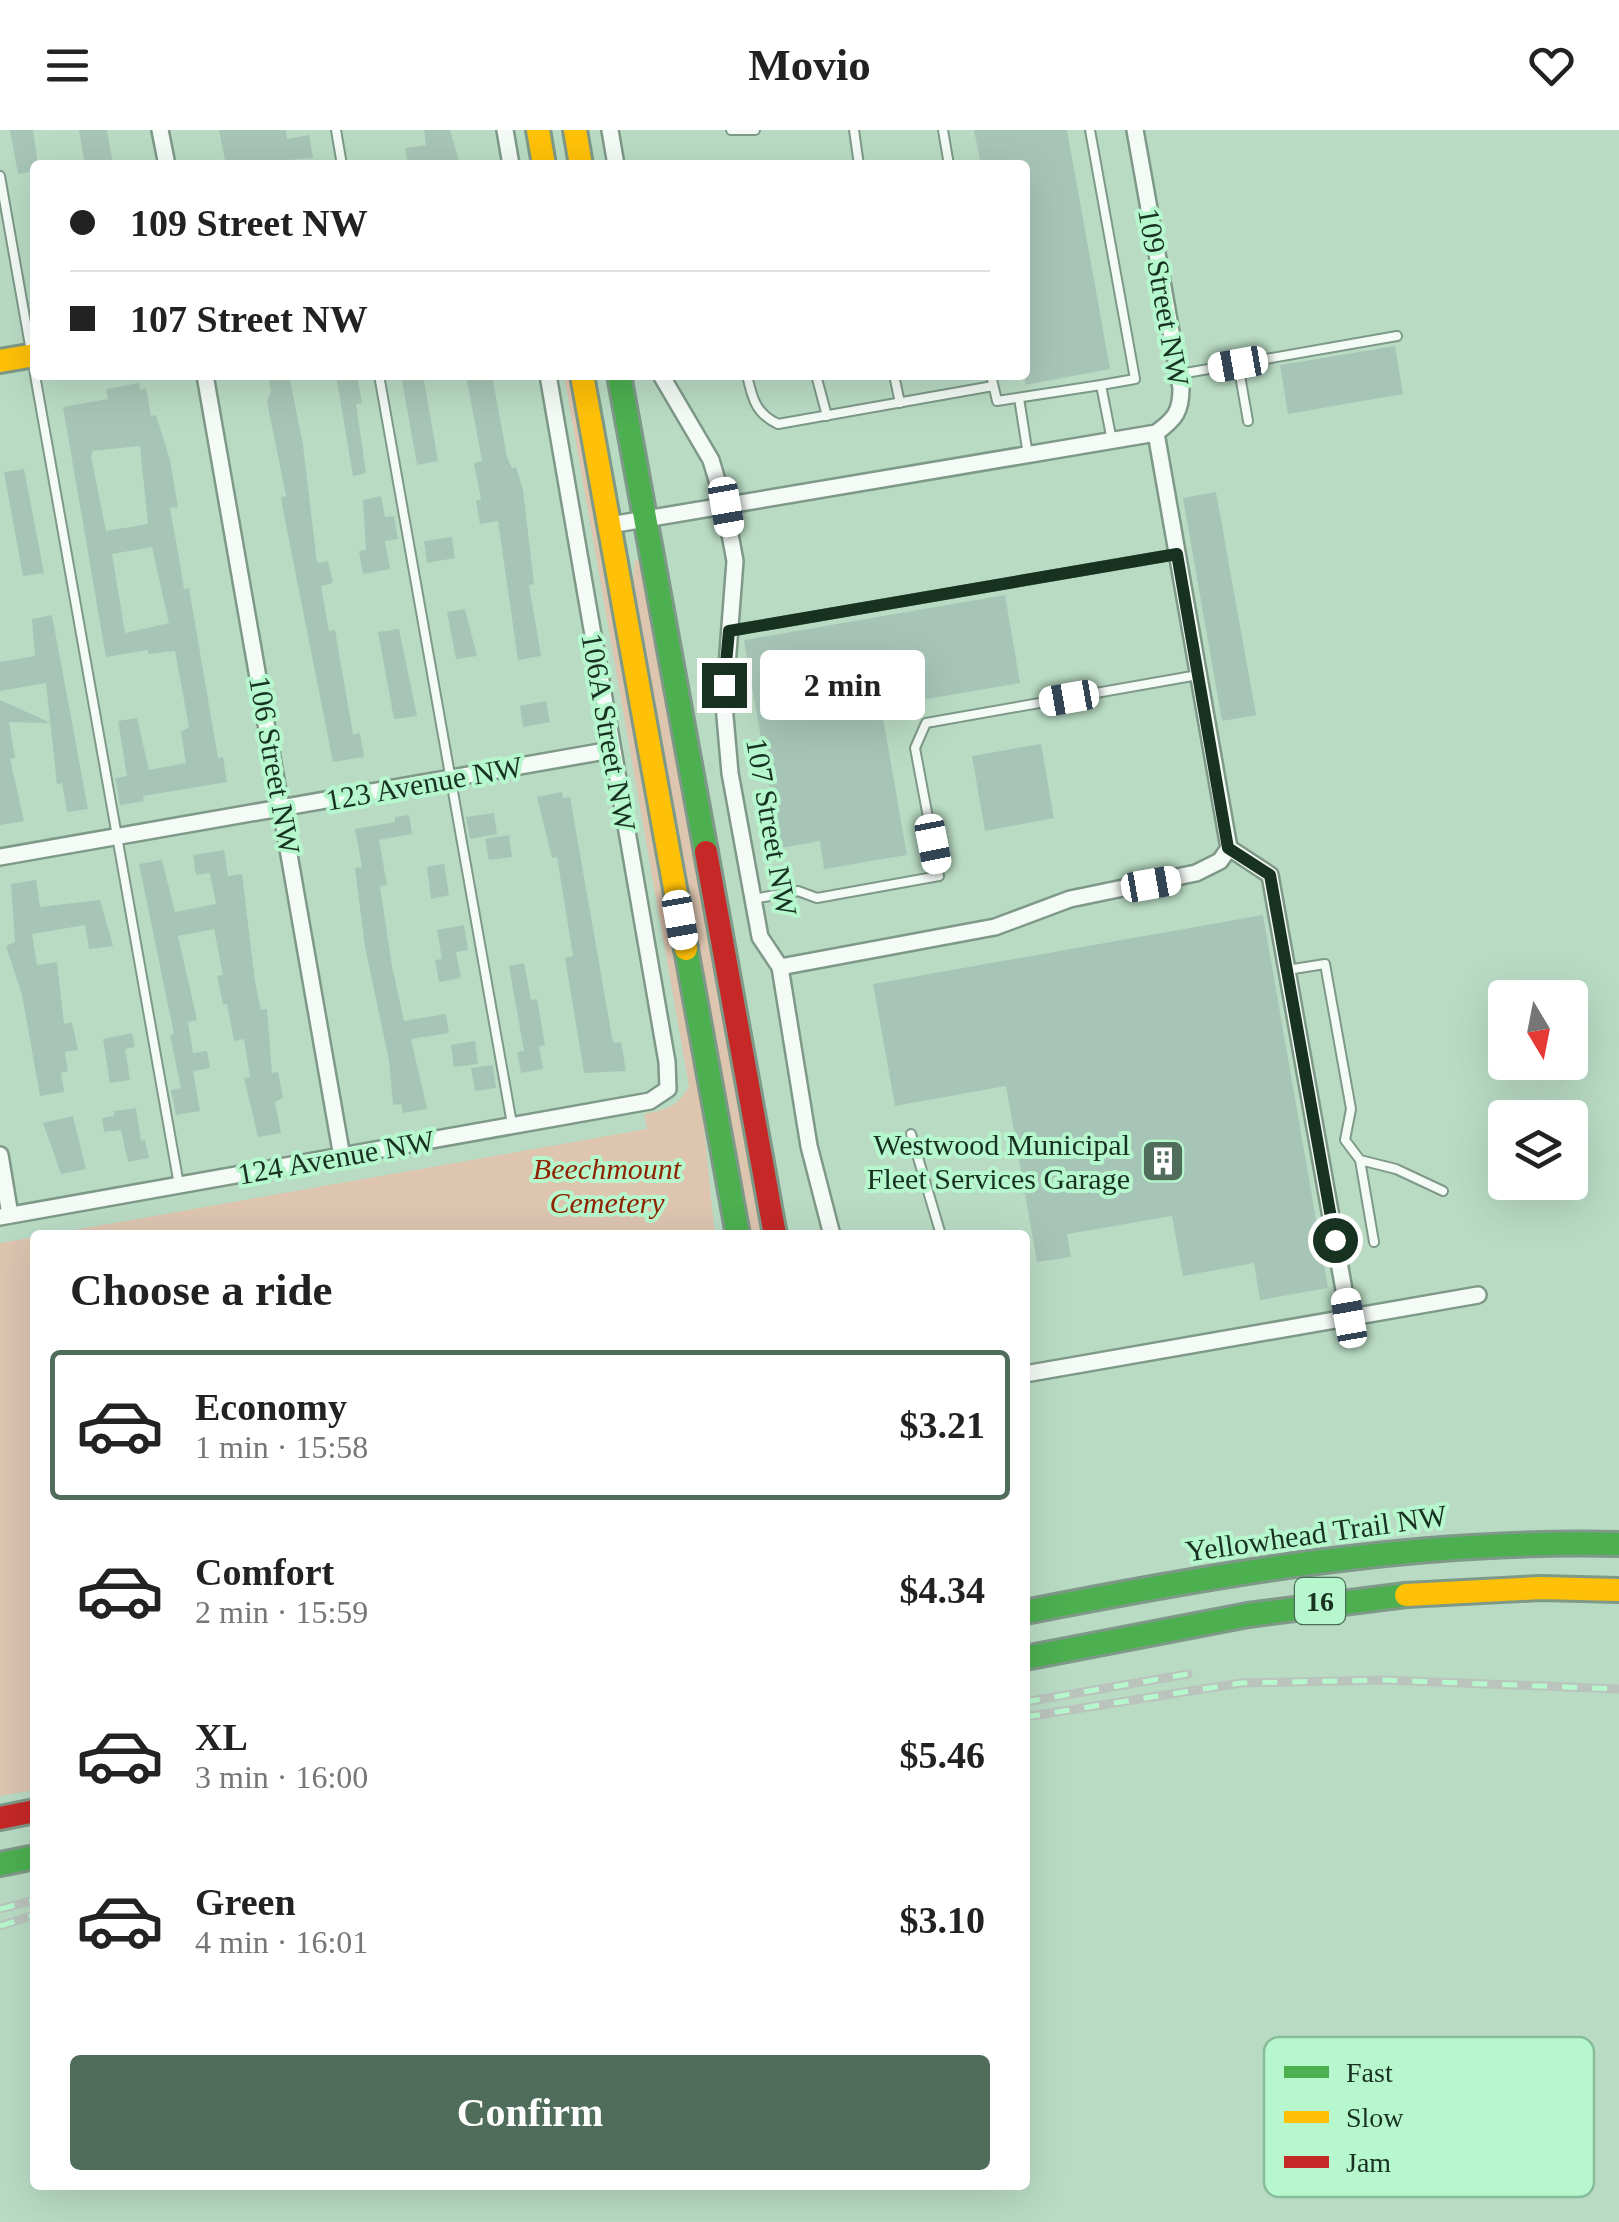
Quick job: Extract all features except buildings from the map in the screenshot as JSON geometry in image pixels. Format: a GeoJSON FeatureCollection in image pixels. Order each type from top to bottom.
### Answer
{"type":"FeatureCollection","features":[{"type":"Feature","properties":{"kind":"main road"},"geometry":{"type":"LineString","coordinates":[[538,130],[543,160]]}},
{"type":"Feature","properties":{"kind":"main road"},"geometry":{"type":"LineString","coordinates":[[574,130],[580,160]]}},
{"type":"Feature","properties":{"kind":"main road"},"geometry":{"type":"LineString","coordinates":[[0,360],[30,364]]}},
{"type":"Feature","properties":{"kind":"main road"},"geometry":{"type":"LineString","coordinates":[[583,380],[737,1230]]}},
{"type":"Feature","properties":{"kind":"main road"},"geometry":{"type":"LineString","coordinates":[[619,380],[774,1230]]}},
{"type":"Feature","properties":{"kind":"main road","name":"Yellowhead Trail NW"},"geometry":{"type":"LineString","coordinates":[[1030,1611],[1368,1550],[1500,1542],[1619,1544]]}},
{"type":"Feature","properties":{"kind":"main road","name":"16"},"geometry":{"type":"LineString","coordinates":[[1030,1657],[1244,1614],[1372,1594],[1503,1587],[1619,1590]]}},
{"type":"Feature","properties":{"kind":"main road"},"geometry":{"type":"LineString","coordinates":[[1030,1598],[1106,1596]]}},
{"type":"Feature","properties":{"kind":"main road"},"geometry":{"type":"LineString","coordinates":[[0,1818],[30,1812]]}},
{"type":"Feature","properties":{"kind":"main road"},"geometry":{"type":"LineString","coordinates":[[0,1864],[30,1858]]}},
{"type":"Feature","properties":{"kind":"street"},"geometry":{"type":"LineString","coordinates":[[160,130],[165,160]]}},
{"type":"Feature","properties":{"kind":"street"},"geometry":{"type":"LineString","coordinates":[[505,130],[510,160]]}},
{"type":"Feature","properties":{"kind":"street"},"geometry":{"type":"LineString","coordinates":[[610,130],[615,160]]}},
{"type":"Feature","properties":{"kind":"street","name":"109 Street NW"},"geometry":{"type":"LineString","coordinates":[[1135,130],[1179,374],[1181,408],[1156,433],[1228,848]]}},
{"type":"Feature","properties":{"kind":"street","name":"106 Street NW"},"geometry":{"type":"LineString","coordinates":[[205,380],[342,1156]]}},
{"type":"Feature","properties":{"kind":"street","name":"106A Street NW"},"geometry":{"type":"LineString","coordinates":[[549,380],[670,1078],[668,1089]]}},
{"type":"Feature","properties":{"kind":"street","name":"107 Street NW"},"geometry":{"type":"LineString","coordinates":[[665,380],[711,460],[726,507],[735,561],[726,734],[760,937],[780,966],[809,1146],[831,1230]]}},
{"type":"Feature","properties":{"kind":"street"},"geometry":{"type":"LineString","coordinates":[[610,525],[1156,433]]}},
{"type":"Feature","properties":{"kind":"street","name":"123 Avenue NW"},"geometry":{"type":"LineString","coordinates":[[0,858],[611,750]]}},
{"type":"Feature","properties":{"kind":"street"},"geometry":{"type":"LineString","coordinates":[[780,966],[995,928],[1070,899],[1196,873],[1220,861],[1228,848],[1270,875],[1349,1318]]}},
{"type":"Feature","properties":{"kind":"street","name":"124 Avenue NW"},"geometry":{"type":"LineString","coordinates":[[5,1216],[650,1101],[668,1089]]}},
{"type":"Feature","properties":{"kind":"street"},"geometry":{"type":"LineString","coordinates":[[0,1155],[5,1216]]}},
{"type":"Feature","properties":{"kind":"street"},"geometry":{"type":"LineString","coordinates":[[1030,1373],[1478,1296]]}},
{"type":"Feature","properties":{"kind":"lane"},"geometry":{"type":"LineString","coordinates":[[336,130],[341,160]]}},
{"type":"Feature","properties":{"kind":"lane"},"geometry":{"type":"LineString","coordinates":[[731,130],[755,130]]}},
{"type":"Feature","properties":{"kind":"lane"},"geometry":{"type":"LineString","coordinates":[[854,130],[858,160]]}},
{"type":"Feature","properties":{"kind":"lane"},"geometry":{"type":"LineString","coordinates":[[943,130],[948,160]]}},
{"type":"Feature","properties":{"kind":"lane"},"geometry":{"type":"LineString","coordinates":[[992,380],[997,401],[1136,379],[1090,130]]}},
{"type":"Feature","properties":{"kind":"lane"},"geometry":{"type":"LineString","coordinates":[[0,176],[30,343]]}},
{"type":"Feature","properties":{"kind":"lane"},"geometry":{"type":"LineString","coordinates":[[1179,374],[1397,336]]}},
{"type":"Feature","properties":{"kind":"lane"},"geometry":{"type":"LineString","coordinates":[[1238,364],[1248,422]]}},
{"type":"Feature","properties":{"kind":"lane"},"geometry":{"type":"LineString","coordinates":[[37,380],[178,1185]]}},
{"type":"Feature","properties":{"kind":"lane"},"geometry":{"type":"LineString","coordinates":[[381,380],[512,1126]]}},
{"type":"Feature","properties":{"kind":"lane"},"geometry":{"type":"LineString","coordinates":[[748,380],[752,400],[764,418],[778,424],[994,386]]}},
{"type":"Feature","properties":{"kind":"lane"},"geometry":{"type":"LineString","coordinates":[[817,380],[827,416]]}},
{"type":"Feature","properties":{"kind":"lane"},"geometry":{"type":"LineString","coordinates":[[895,380],[900,403]]}},
{"type":"Feature","properties":{"kind":"lane"},"geometry":{"type":"LineString","coordinates":[[1102,385],[1112,441]]}},
{"type":"Feature","properties":{"kind":"lane"},"geometry":{"type":"LineString","coordinates":[[1019,398],[1028,455]]}},
{"type":"Feature","properties":{"kind":"lane"},"geometry":{"type":"LineString","coordinates":[[729,631],[1177,554]]}},
{"type":"Feature","properties":{"kind":"lane"},"geometry":{"type":"LineString","coordinates":[[753,899],[798,891],[816,898],[939,876],[914,748],[926,723],[1198,676]]}},
{"type":"Feature","properties":{"kind":"lane"},"geometry":{"type":"LineString","coordinates":[[1287,970],[1326,964],[1351,1109],[1345,1140],[1360,1160],[1374,1242]]}},
{"type":"Feature","properties":{"kind":"lane"},"geometry":{"type":"LineString","coordinates":[[910,1134],[939,1230]]}},
{"type":"Feature","properties":{"kind":"lane"},"geometry":{"type":"LineString","coordinates":[[1360,1160],[1396,1169],[1442,1191]]}},
{"type":"Feature","properties":{"kind":"green space","name":"Beechmount Cemetery"},"geometry":{"type":"Polygon","coordinates":[[[565,380],[573,380],[703,1118],[714,1230],[74,1230],[647,1129],[644,1114],[671,1106],[689,1086],[565,380]]]}},
{"type":"Feature","properties":{"kind":"green space"},"geometry":{"type":"Polygon","coordinates":[[[635,560],[642,561],[763,1230],[750,1230],[633,583],[635,560]]]}},
{"type":"Feature","properties":{"kind":"green space"},"geometry":{"type":"Polygon","coordinates":[[[30,1238],[30,1791],[0,1796],[0,1243],[30,1238]]]}},
{"type":"Feature","properties":{"kind":"railway"},"geometry":{"type":"LineString","coordinates":[[1030,1701],[1188,1674]]}},
{"type":"Feature","properties":{"kind":"railway"},"geometry":{"type":"LineString","coordinates":[[1030,1716],[1241,1683],[1384,1680],[1619,1689]]}},
{"type":"Feature","properties":{"kind":"railway"},"geometry":{"type":"LineString","coordinates":[[0,1909],[30,1901]]}},
{"type":"Feature","properties":{"kind":"railway"},"geometry":{"type":"LineString","coordinates":[[0,1926],[30,1917]]}},
{"type":"Feature","properties":{"kind":"traffic: fast"},"geometry":{"type":"LineString","coordinates":[[620,380],[706,852]]}},
{"type":"Feature","properties":{"kind":"traffic: fast"},"geometry":{"type":"LineString","coordinates":[[686,949],[737,1230]]}},
{"type":"Feature","properties":{"kind":"traffic: fast"},"geometry":{"type":"LineString","coordinates":[[1030,1611],[1247,1572],[1394,1553],[1619,1544]]}},
{"type":"Feature","properties":{"kind":"traffic: fast"},"geometry":{"type":"LineString","coordinates":[[1030,1657],[1248,1615],[1406,1595]]}},
{"type":"Feature","properties":{"kind":"traffic: fast"},"geometry":{"type":"LineString","coordinates":[[0,1864],[30,1858]]}},
{"type":"Feature","properties":{"kind":"traffic: slow"},"geometry":{"type":"LineString","coordinates":[[538,130],[543,160]]}},
{"type":"Feature","properties":{"kind":"traffic: slow"},"geometry":{"type":"LineString","coordinates":[[575,130],[580,160]]}},
{"type":"Feature","properties":{"kind":"traffic: slow"},"geometry":{"type":"LineString","coordinates":[[0,361],[30,356]]}},
{"type":"Feature","properties":{"kind":"traffic: slow"},"geometry":{"type":"LineString","coordinates":[[583,380],[686,949]]}},
{"type":"Feature","properties":{"kind":"traffic: slow"},"geometry":{"type":"LineString","coordinates":[[1406,1595],[1541,1588],[1619,1590]]}},
{"type":"Feature","properties":{"kind":"traffic: jam"},"geometry":{"type":"LineString","coordinates":[[706,852],[774,1230]]}},
{"type":"Feature","properties":{"kind":"traffic: jam"},"geometry":{"type":"LineString","coordinates":[[0,1818],[30,1812]]}},
{"type":"Feature","properties":{"kind":"place","name":"Westwood Municipal Fleet Services Garage"},"geometry":{"type":"Point","coordinates":[1163,1161]}},
{"type":"Feature","properties":{"kind":"route"},"geometry":{"type":"LineString","coordinates":[[724,685],[729,631],[1177,554],[1228,848],[1270,875],[1335,1240]]}}]}
